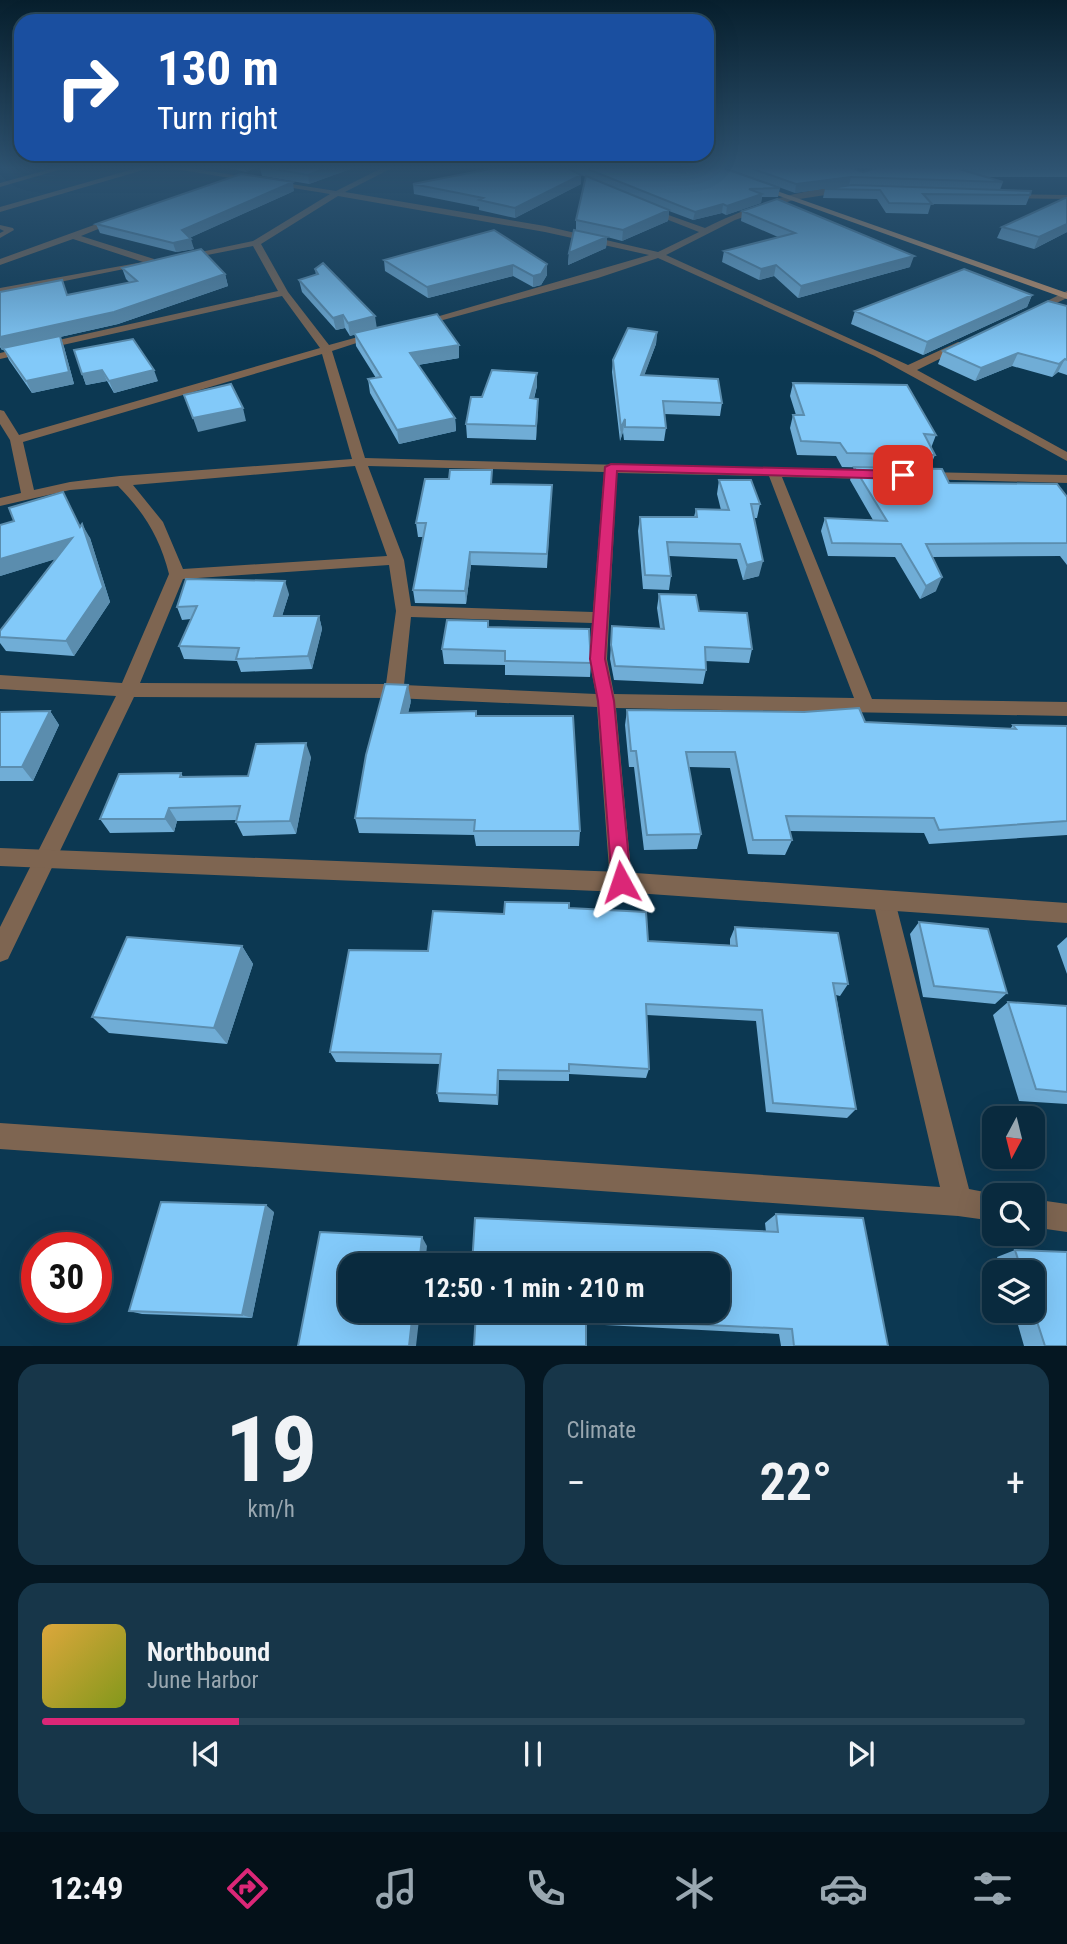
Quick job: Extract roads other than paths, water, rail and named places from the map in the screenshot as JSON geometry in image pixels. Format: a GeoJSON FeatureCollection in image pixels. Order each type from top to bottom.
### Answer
{"type":"FeatureCollection","features":[{"type":"Feature","properties":{"kind":"main road"},"geometry":{"type":"LineString","coordinates":[[885,231],[1066,295]]}},
{"type":"Feature","properties":{"kind":"street"},"geometry":{"type":"LineString","coordinates":[[0,262],[83,231]]}},
{"type":"Feature","properties":{"kind":"street"},"geometry":{"type":"LineString","coordinates":[[0,291],[256,243],[276,231]]}},
{"type":"Feature","properties":{"kind":"street"},"geometry":{"type":"LineString","coordinates":[[553,231],[659,255],[908,370],[1067,457]]}},
{"type":"Feature","properties":{"kind":"street"},"geometry":{"type":"LineString","coordinates":[[406,327],[595,276],[659,255],[705,231]]}},
{"type":"Feature","properties":{"kind":"street"},"geometry":{"type":"LineString","coordinates":[[70,235],[155,262]]}},
{"type":"Feature","properties":{"kind":"street"},"geometry":{"type":"LineString","coordinates":[[256,243],[284,293],[326,348],[359,462],[396,560],[404,611],[394,691]]}},
{"type":"Feature","properties":{"kind":"street"},"geometry":{"type":"LineString","coordinates":[[0,356],[284,293]]}},
{"type":"Feature","properties":{"kind":"street"},"geometry":{"type":"LineString","coordinates":[[1017,318],[1066,295]]}},
{"type":"Feature","properties":{"kind":"street"},"geometry":{"type":"LineString","coordinates":[[16,440],[326,348],[393,331]]}},
{"type":"Feature","properties":{"kind":"street"},"geometry":{"type":"LineString","coordinates":[[908,370],[969,341]]}},
{"type":"Feature","properties":{"kind":"street"},"geometry":{"type":"LineString","coordinates":[[0,414],[16,440],[28,495]]}},
{"type":"Feature","properties":{"kind":"street"},"geometry":{"type":"LineString","coordinates":[[0,502],[120,480],[359,462],[1067,479]]}},
{"type":"Feature","properties":{"kind":"street"},"geometry":{"type":"LineString","coordinates":[[611,467],[598,659],[606,701],[621,882]]}},
{"type":"Feature","properties":{"kind":"street"},"geometry":{"type":"LineString","coordinates":[[774,473],[866,706]]}},
{"type":"Feature","properties":{"kind":"street"},"geometry":{"type":"LineString","coordinates":[[0,951],[128,690],[177,574],[172,549],[152,513],[120,480]]}},
{"type":"Feature","properties":{"kind":"street"},"geometry":{"type":"LineString","coordinates":[[177,574],[396,560]]}},
{"type":"Feature","properties":{"kind":"street"},"geometry":{"type":"LineString","coordinates":[[404,611],[599,618]]}},
{"type":"Feature","properties":{"kind":"street"},"geometry":{"type":"LineString","coordinates":[[0,682],[128,690],[394,691],[606,701],[1067,709]]}},
{"type":"Feature","properties":{"kind":"street"},"geometry":{"type":"LineString","coordinates":[[0,857],[621,882],[1067,913]]}},
{"type":"Feature","properties":{"kind":"street"},"geometry":{"type":"LineString","coordinates":[[884,901],[958,1202]]}},
{"type":"Feature","properties":{"kind":"street"},"geometry":{"type":"LineString","coordinates":[[0,1136],[982,1205]]}},
{"type":"Feature","properties":{"kind":"street"},"geometry":{"type":"LineString","coordinates":[[1045,1215],[1067,1218]]}}]}
